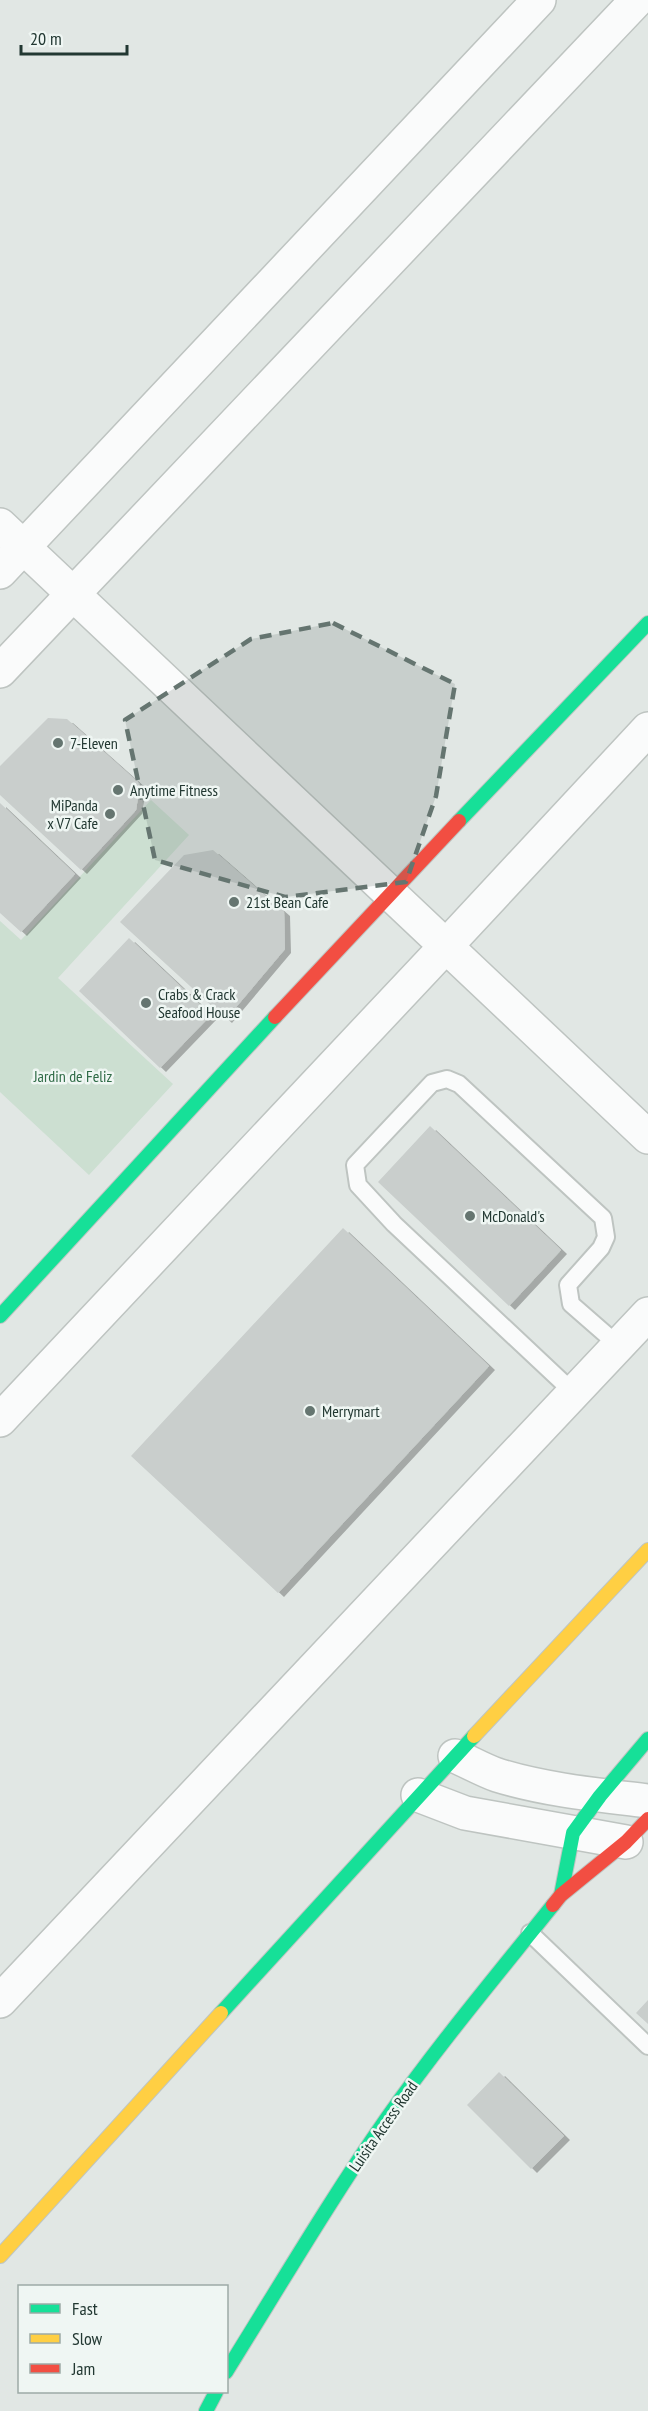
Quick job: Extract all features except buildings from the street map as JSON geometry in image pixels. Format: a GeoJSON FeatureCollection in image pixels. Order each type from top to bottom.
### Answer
{"type":"FeatureCollection","features":[{"type":"Feature","properties":{"kind":"street"},"geometry":{"type":"LineString","coordinates":[[0,572],[539,0]]}},
{"type":"Feature","properties":{"kind":"street"},"geometry":{"type":"LineString","coordinates":[[0,671],[637,0]]}},
{"type":"Feature","properties":{"kind":"street"},"geometry":{"type":"LineString","coordinates":[[0,525],[648,1137]]}},
{"type":"Feature","properties":{"kind":"street"},"geometry":{"type":"LineString","coordinates":[[0,1316],[390,893],[648,623]]}},
{"type":"Feature","properties":{"kind":"street"},"geometry":{"type":"LineString","coordinates":[[0,1420],[648,729]]}},
{"type":"Feature","properties":{"kind":"street"},"geometry":{"type":"LineString","coordinates":[[0,2001],[648,1314]]}},
{"type":"Feature","properties":{"kind":"street"},"geometry":{"type":"LineString","coordinates":[[0,2256],[418,1795],[648,1550]]}},
{"type":"Feature","properties":{"kind":"street","name":"Luisita Access Road"},"geometry":{"type":"LineString","coordinates":[[561,1895],[573,1833],[600,1796],[648,1739]]}},
{"type":"Feature","properties":{"kind":"street"},"geometry":{"type":"LineString","coordinates":[[455,1756],[496,1774],[600,1796],[648,1801]]}},
{"type":"Feature","properties":{"kind":"street"},"geometry":{"type":"LineString","coordinates":[[418,1795],[465,1813],[573,1833],[637,1831]]}},
{"type":"Feature","properties":{"kind":"street","name":"Luisita Access Road"},"geometry":{"type":"LineString","coordinates":[[228,2369],[297,2255],[387,2118],[436,2051],[561,1895],[637,1831]]}},
{"type":"Feature","properties":{"kind":"street"},"geometry":{"type":"LineString","coordinates":[[206,2411],[215,2393]]}},
{"type":"Feature","properties":{"kind":"lane"},"geometry":{"type":"LineString","coordinates":[[574,1393],[394,1224],[358,1185],[355,1165],[432,1083],[447,1079],[459,1084],[603,1218],[606,1237],[601,1248],[568,1285],[571,1304],[618,1346]]}},
{"type":"Feature","properties":{"kind":"lane"},"geometry":{"type":"LineString","coordinates":[[530,1933],[648,2046]]}},
{"type":"Feature","properties":{"kind":"highlighted area"},"geometry":{"type":"Polygon","coordinates":[[[333,623],[455,684],[436,796],[406,882],[285,897],[155,860],[125,720],[251,639],[333,623]]]}},
{"type":"Feature","properties":{"kind":"green space","name":"Jardin de Feliz"},"geometry":{"type":"Polygon","coordinates":[[[151,800],[189,835],[58,978],[173,1084],[89,1175],[0,1092],[0,921],[21,940],[151,800]]]}},
{"type":"Feature","properties":{"kind":"traffic: fast"},"geometry":{"type":"LineString","coordinates":[[459,821],[648,623]]}},
{"type":"Feature","properties":{"kind":"traffic: fast"},"geometry":{"type":"LineString","coordinates":[[0,1316],[275,1017]]}},
{"type":"Feature","properties":{"kind":"traffic: fast"},"geometry":{"type":"LineString","coordinates":[[221,2013],[474,1736]]}},
{"type":"Feature","properties":{"kind":"traffic: fast"},"geometry":{"type":"LineString","coordinates":[[561,1895],[573,1833],[600,1796],[648,1739]]}},
{"type":"Feature","properties":{"kind":"traffic: fast"},"geometry":{"type":"LineString","coordinates":[[228,2369],[325,2212],[387,2118],[553,1905]]}},
{"type":"Feature","properties":{"kind":"traffic: fast"},"geometry":{"type":"LineString","coordinates":[[206,2411],[215,2393]]}},
{"type":"Feature","properties":{"kind":"traffic: slow"},"geometry":{"type":"LineString","coordinates":[[474,1736],[648,1550]]}},
{"type":"Feature","properties":{"kind":"traffic: slow"},"geometry":{"type":"LineString","coordinates":[[0,2256],[221,2013]]}},
{"type":"Feature","properties":{"kind":"traffic: jam"},"geometry":{"type":"LineString","coordinates":[[275,1017],[459,821]]}},
{"type":"Feature","properties":{"kind":"traffic: jam"},"geometry":{"type":"LineString","coordinates":[[553,1905],[561,1895],[626,1842],[648,1819]]}},
{"type":"Feature","properties":{"kind":"place","name":"7-Eleven"},"geometry":{"type":"Point","coordinates":[58,743]}},
{"type":"Feature","properties":{"kind":"place","name":"Anytime Fitness"},"geometry":{"type":"Point","coordinates":[118,790]}},
{"type":"Feature","properties":{"kind":"place","name":"MiPanda x V7 Cafe"},"geometry":{"type":"Point","coordinates":[110,814]}},
{"type":"Feature","properties":{"kind":"place","name":"21st Bean Cafe"},"geometry":{"type":"Point","coordinates":[234,902]}},
{"type":"Feature","properties":{"kind":"place","name":"Crabs & Crack Seafood House"},"geometry":{"type":"Point","coordinates":[146,1003]}},
{"type":"Feature","properties":{"kind":"place","name":"McDonald's"},"geometry":{"type":"Point","coordinates":[470,1216]}},
{"type":"Feature","properties":{"kind":"place","name":"Merrymart"},"geometry":{"type":"Point","coordinates":[310,1411]}}]}
